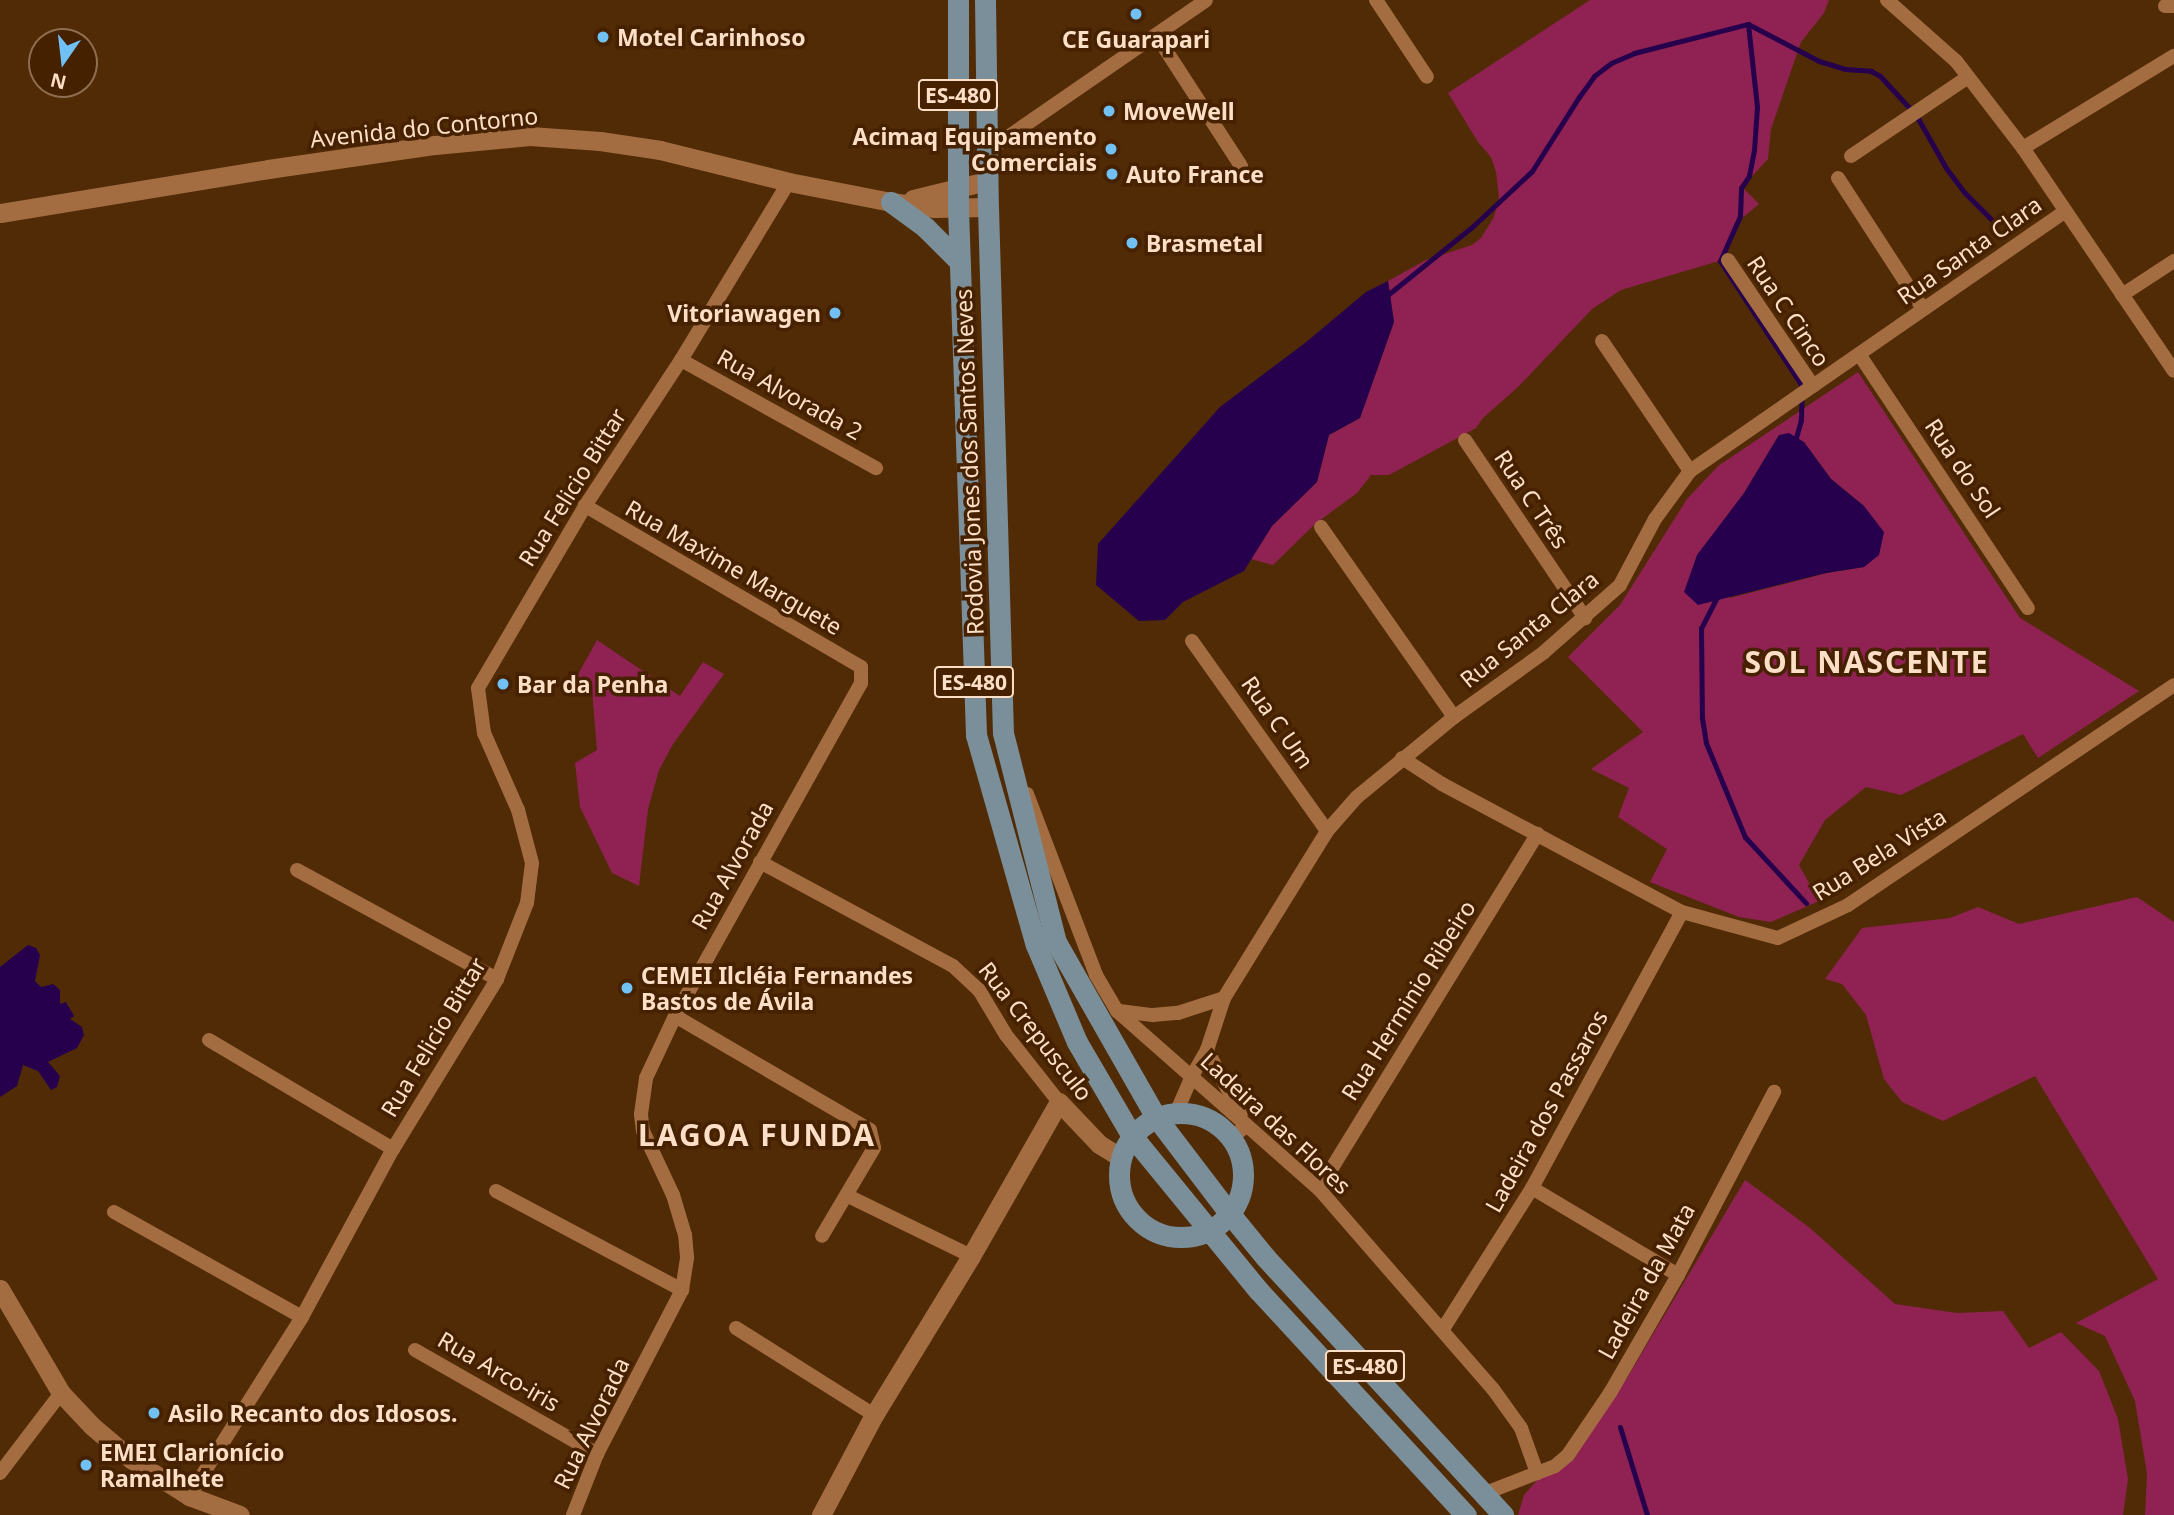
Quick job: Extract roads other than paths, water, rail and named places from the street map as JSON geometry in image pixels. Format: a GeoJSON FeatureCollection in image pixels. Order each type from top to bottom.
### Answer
{"type":"FeatureCollection","features":[{"type":"Feature","properties":{"kind":"main road","name":"Rodovia Jones dos Santos Neves"},"geometry":{"type":"LineString","coordinates":[[957,0],[960,262],[976,735],[1036,946],[1077,1042],[1132,1136],[1208,1231],[1314,1353],[1466,1515]]}},
{"type":"Feature","properties":{"kind":"main road","name":"Rodovia Jones dos Santos Neves"},"geometry":{"type":"LineString","coordinates":[[985,0],[986,152],[1003,733],[1056,942],[1230,1214],[1266,1258],[1503,1515]]}},
{"type":"Feature","properties":{"kind":"main road","name":"Avenida do Contorno"},"geometry":{"type":"LineString","coordinates":[[0,212],[435,145],[530,136],[600,141],[660,150],[789,182],[891,202],[959,199],[988,207]]}},
{"type":"Feature","properties":{"kind":"main road","name":"Avenida do Contorno"},"geometry":{"type":"LineString","coordinates":[[959,199],[987,181]]}},
{"type":"Feature","properties":{"kind":"main road"},"geometry":{"type":"LineString","coordinates":[[891,202],[925,227],[960,262]]}},
{"type":"Feature","properties":{"kind":"main road"},"geometry":{"type":"LineString","coordinates":[[821,1515],[874,1415],[1059,1102]]}},
{"type":"Feature","properties":{"kind":"main road","name":"Rua Crepusculo"},"geometry":{"type":"LineString","coordinates":[[1059,1102],[1099,1144],[1121,1158]]}},
{"type":"Feature","properties":{"kind":"main road"},"geometry":{"type":"LineString","coordinates":[[1166,1115],[1210,1119],[1239,1132],[1244,1173],[1241,1191],[1230,1214],[1208,1231],[1190,1237],[1171,1236],[1140,1222],[1121,1192],[1121,1158],[1132,1136],[1166,1115]]}},
{"type":"Feature","properties":{"kind":"main road"},"geometry":{"type":"LineString","coordinates":[[0,1289],[61,1393],[92,1426],[131,1460],[188,1496],[240,1515]]}},
{"type":"Feature","properties":{"kind":"street"},"geometry":{"type":"LineString","coordinates":[[986,152],[1206,0]]}},
{"type":"Feature","properties":{"kind":"street"},"geometry":{"type":"LineString","coordinates":[[1376,0],[1427,77]]}},
{"type":"Feature","properties":{"kind":"street"},"geometry":{"type":"LineString","coordinates":[[1887,0],[1956,61],[2023,148],[2174,371]]}},
{"type":"Feature","properties":{"kind":"street"},"geometry":{"type":"LineString","coordinates":[[1156,34],[1241,166]]}},
{"type":"Feature","properties":{"kind":"street"},"geometry":{"type":"LineString","coordinates":[[2023,148],[2174,56]]}},
{"type":"Feature","properties":{"kind":"street"},"geometry":{"type":"LineString","coordinates":[[1851,156],[1968,78]]}},
{"type":"Feature","properties":{"kind":"street"},"geometry":{"type":"LineString","coordinates":[[1838,178],[1923,309]]}},
{"type":"Feature","properties":{"kind":"street","name":"Rua Felicio Bittar"},"geometry":{"type":"LineString","coordinates":[[188,1496],[302,1317],[393,1149],[497,979],[527,903],[531,863],[519,810],[484,733],[478,688],[584,506],[681,359],[789,182]]}},
{"type":"Feature","properties":{"kind":"street","name":"Rua Santa Clara"},"geometry":{"type":"LineString","coordinates":[[1166,1115],[1207,1050],[1224,998],[1327,831],[1357,797],[1454,717],[1585,618],[1620,585],[1655,519],[1690,471],[2065,211]]}},
{"type":"Feature","properties":{"kind":"street","name":"Rua C Cinco"},"geometry":{"type":"LineString","coordinates":[[1728,260],[1813,386]]}},
{"type":"Feature","properties":{"kind":"street"},"geometry":{"type":"LineString","coordinates":[[2122,295],[2174,261]]}},
{"type":"Feature","properties":{"kind":"street"},"geometry":{"type":"LineString","coordinates":[[1602,341],[1690,471]]}},
{"type":"Feature","properties":{"kind":"street","name":"Rua do Sol"},"geometry":{"type":"LineString","coordinates":[[1859,354],[2028,608]]}},
{"type":"Feature","properties":{"kind":"street","name":"Rua Alvorada 2"},"geometry":{"type":"LineString","coordinates":[[681,359],[876,468]]}},
{"type":"Feature","properties":{"kind":"street","name":"Rua C Três"},"geometry":{"type":"LineString","coordinates":[[1465,440],[1585,618]]}},
{"type":"Feature","properties":{"kind":"street","name":"Rua Maxime Marguete"},"geometry":{"type":"LineString","coordinates":[[584,506],[860,667]]}},
{"type":"Feature","properties":{"kind":"street"},"geometry":{"type":"LineString","coordinates":[[1321,527],[1454,717]]}},
{"type":"Feature","properties":{"kind":"street","name":"Rua C Um"},"geometry":{"type":"LineString","coordinates":[[1192,640],[1327,831]]}},
{"type":"Feature","properties":{"kind":"street","name":"Rua Alvorada"},"geometry":{"type":"LineString","coordinates":[[573,1515],[597,1454],[682,1290],[687,1257],[681,1216],[643,1131],[641,1114],[646,1078],[675,1016],[861,683],[860,667]]}},
{"type":"Feature","properties":{"kind":"street","name":"Rua Bela Vista"},"geometry":{"type":"LineString","coordinates":[[1402,758],[1442,784],[1682,912],[1778,938],[1848,905],[2174,685]]}},
{"type":"Feature","properties":{"kind":"street","name":"Ladeira das Flores"},"geometry":{"type":"LineString","coordinates":[[1003,733],[1096,975],[1117,1011],[1192,1076],[1239,1132],[1319,1189],[1493,1389],[1521,1429],[1537,1473]]}},
{"type":"Feature","properties":{"kind":"street","name":"Rua Herminio Ribeiro"},"geometry":{"type":"LineString","coordinates":[[1319,1189],[1537,835]]}},
{"type":"Feature","properties":{"kind":"street","name":"Rua Crepusculo"},"geometry":{"type":"LineString","coordinates":[[760,862],[953,966],[979,990],[1006,1035],[1059,1102]]}},
{"type":"Feature","properties":{"kind":"street"},"geometry":{"type":"LineString","coordinates":[[297,870],[497,979]]}},
{"type":"Feature","properties":{"kind":"street","name":"Ladeira dos Passaros"},"geometry":{"type":"LineString","coordinates":[[1443,1329],[1532,1188],[1682,912]]}},
{"type":"Feature","properties":{"kind":"street"},"geometry":{"type":"LineString","coordinates":[[1117,1011],[1153,1015],[1178,1013],[1224,998]]}},
{"type":"Feature","properties":{"kind":"street"},"geometry":{"type":"LineString","coordinates":[[675,1016],[870,1130],[875,1140],[874,1148],[822,1236]]}},
{"type":"Feature","properties":{"kind":"street"},"geometry":{"type":"LineString","coordinates":[[209,1040],[393,1149]]}},
{"type":"Feature","properties":{"kind":"street"},"geometry":{"type":"LineString","coordinates":[[1207,1050],[1239,1132]]}},
{"type":"Feature","properties":{"kind":"street","name":"Ladeira da Mata"},"geometry":{"type":"LineString","coordinates":[[1537,1473],[1560,1462],[1584,1432],[1678,1275],[1774,1092]]}},
{"type":"Feature","properties":{"kind":"street"},"geometry":{"type":"LineString","coordinates":[[1532,1188],[1678,1275]]}},
{"type":"Feature","properties":{"kind":"street"},"geometry":{"type":"LineString","coordinates":[[496,1191],[682,1290]]}},
{"type":"Feature","properties":{"kind":"street"},"geometry":{"type":"LineString","coordinates":[[848,1196],[971,1255]]}},
{"type":"Feature","properties":{"kind":"street"},"geometry":{"type":"LineString","coordinates":[[114,1212],[302,1317]]}},
{"type":"Feature","properties":{"kind":"street"},"geometry":{"type":"LineString","coordinates":[[736,1328],[874,1415]]}},
{"type":"Feature","properties":{"kind":"street","name":"Rua Arco-iris"},"geometry":{"type":"LineString","coordinates":[[415,1350],[597,1454]]}},
{"type":"Feature","properties":{"kind":"street"},"geometry":{"type":"LineString","coordinates":[[0,1473],[61,1393]]}},
{"type":"Feature","properties":{"kind":"street"},"geometry":{"type":"LineString","coordinates":[[1483,1494],[1537,1473]]}},
{"type":"Feature","properties":{"kind":"waterway"},"geometry":{"type":"LineString","coordinates":[[1748,24],[1757,107],[1754,150],[1749,176],[1741,188],[1740,216],[1720,261],[1802,386],[1801,420],[1794,444]]}},
{"type":"Feature","properties":{"kind":"waterway"},"geometry":{"type":"LineString","coordinates":[[1385,297],[1472,227],[1532,171],[1594,76],[1611,63],[1634,53],[1748,24],[1819,61],[1845,69],[1871,71],[1880,76],[1916,115],[1946,168],[1965,193],[1994,222]]}},
{"type":"Feature","properties":{"kind":"waterway"},"geometry":{"type":"LineString","coordinates":[[1717,597],[1701,628],[1702,718],[1706,743],[1745,837],[1806,903]]}},
{"type":"Feature","properties":{"kind":"waterway"},"geometry":{"type":"LineString","coordinates":[[1620,1427],[1647,1515]]}},
{"type":"Feature","properties":{"kind":"place","name":"CE Guarapari"},"geometry":{"type":"Point","coordinates":[1136,14]}},
{"type":"Feature","properties":{"kind":"place","name":"Motel Carinhoso"},"geometry":{"type":"Point","coordinates":[603,37]}},
{"type":"Feature","properties":{"kind":"place","name":"MoveWell"},"geometry":{"type":"Point","coordinates":[1109,111]}},
{"type":"Feature","properties":{"kind":"place","name":"Acimaq Equipamento Comerciais"},"geometry":{"type":"Point","coordinates":[1111,149]}},
{"type":"Feature","properties":{"kind":"place","name":"Auto France"},"geometry":{"type":"Point","coordinates":[1112,174]}},
{"type":"Feature","properties":{"kind":"place","name":"Brasmetal"},"geometry":{"type":"Point","coordinates":[1132,243]}},
{"type":"Feature","properties":{"kind":"place","name":"Vitoriawagen"},"geometry":{"type":"Point","coordinates":[835,313]}},
{"type":"Feature","properties":{"kind":"place","name":"Bar da Penha"},"geometry":{"type":"Point","coordinates":[503,684]}},
{"type":"Feature","properties":{"kind":"place","name":"CEMEI Ilcléia Fernandes Bastos de Ávila"},"geometry":{"type":"Point","coordinates":[627,988]}},
{"type":"Feature","properties":{"kind":"place","name":"Asilo Recanto dos Idosos."},"geometry":{"type":"Point","coordinates":[154,1413]}},
{"type":"Feature","properties":{"kind":"place","name":"EMEI Clarionício Ramalhete"},"geometry":{"type":"Point","coordinates":[86,1465]}},
{"type":"Feature","properties":{"kind":"district","name":"SOL NASCENTE"},"geometry":{"type":"Point","coordinates":[1867,662]}},
{"type":"Feature","properties":{"kind":"district","name":"LAGOA FUNDA"},"geometry":{"type":"Point","coordinates":[757,1135]}}]}
